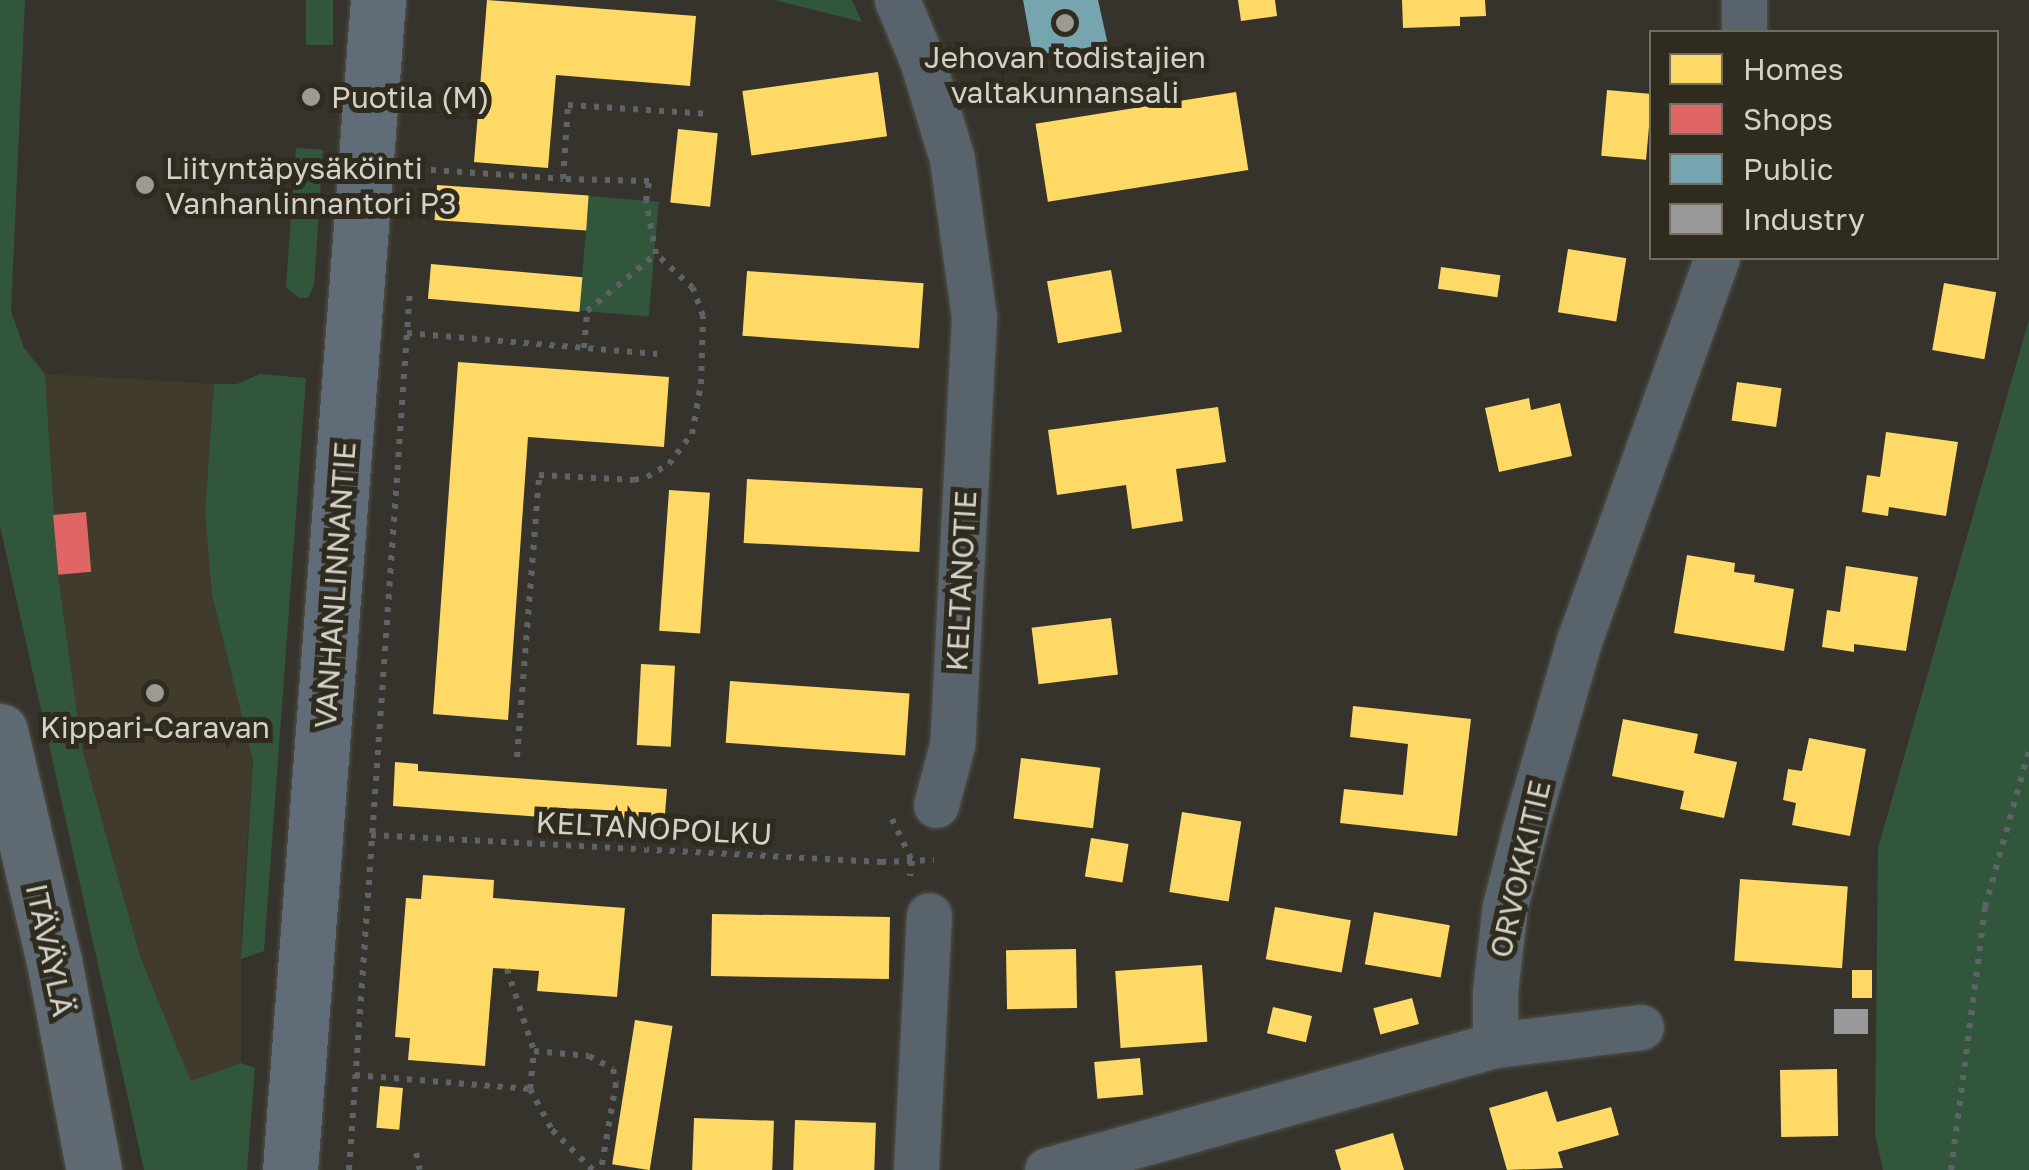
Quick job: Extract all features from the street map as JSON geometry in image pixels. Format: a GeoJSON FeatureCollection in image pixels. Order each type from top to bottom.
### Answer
{"type":"FeatureCollection","features":[{"type":"Feature","properties":{"kind":"main road","name":"VANHANLINNANTIE"},"geometry":{"type":"LineString","coordinates":[[290,1170],[378,0]]}},
{"type":"Feature","properties":{"kind":"main road","name":"ITÄVÄYLÄ"},"geometry":{"type":"LineString","coordinates":[[0,730],[54,961],[94,1170]]}},
{"type":"Feature","properties":{"kind":"street","name":"KELTANOTIE"},"geometry":{"type":"LineString","coordinates":[[897,0],[922,60],[952,158],[974,317],[952,745],[936,805]]}},
{"type":"Feature","properties":{"kind":"street"},"geometry":{"type":"LineString","coordinates":[[1744,0],[1744,30]]}},
{"type":"Feature","properties":{"kind":"street","name":"ORVOKKITIE"},"geometry":{"type":"LineString","coordinates":[[1495,1045],[1494,991],[1503,923],[1522,842],[1579,641],[1716,260]]}},
{"type":"Feature","properties":{"kind":"street"},"geometry":{"type":"LineString","coordinates":[[916,1170],[929,915]]}},
{"type":"Feature","properties":{"kind":"street"},"geometry":{"type":"LineString","coordinates":[[1047,1170],[1495,1045],[1641,1027]]}},
{"type":"Feature","properties":{"kind":"path"},"geometry":{"type":"LineString","coordinates":[[564,178],[568,105],[711,114]]}},
{"type":"Feature","properties":{"kind":"path"},"geometry":{"type":"LineString","coordinates":[[417,189],[420,150]]}},
{"type":"Feature","properties":{"kind":"path"},"geometry":{"type":"LineString","coordinates":[[418,170],[649,180],[646,200],[656,254],[693,288],[702,316],[701,384],[692,434],[670,464],[634,480],[540,474],[518,757]]}},
{"type":"Feature","properties":{"kind":"path"},"geometry":{"type":"LineString","coordinates":[[584,348],[587,311],[656,254]]}},
{"type":"Feature","properties":{"kind":"path"},"geometry":{"type":"LineString","coordinates":[[349,1170],[411,283]]}},
{"type":"Feature","properties":{"kind":"path"},"geometry":{"type":"LineString","coordinates":[[407,333],[657,354]]}},
{"type":"Feature","properties":{"kind":"path"},"geometry":{"type":"LineString","coordinates":[[1951,1170],[1985,906],[2029,750]]}},
{"type":"Feature","properties":{"kind":"path"},"geometry":{"type":"LineString","coordinates":[[929,915],[936,805]]}},
{"type":"Feature","properties":{"kind":"path","name":"KELTANOPOLKU"},"geometry":{"type":"LineString","coordinates":[[371,835],[881,862],[934,860]]}},
{"type":"Feature","properties":{"kind":"path"},"geometry":{"type":"LineString","coordinates":[[507,969],[534,1051],[530,1090],[552,1130],[593,1170]]}},
{"type":"Feature","properties":{"kind":"path"},"geometry":{"type":"LineString","coordinates":[[534,1051],[589,1056],[613,1069],[616,1084],[601,1170]]}},
{"type":"Feature","properties":{"kind":"path"},"geometry":{"type":"LineString","coordinates":[[355,1075],[530,1090]]}},
{"type":"Feature","properties":{"kind":"path"},"geometry":{"type":"LineString","coordinates":[[416,1152],[420,1170]]}},
{"type":"Feature","properties":{"kind":"shaded area","name":"Kippari-Caravan"},"geometry":{"type":"Polygon","coordinates":[[[45,374],[214,384],[205,512],[212,595],[253,761],[241,930],[241,1063],[191,1081],[140,956],[82,749],[58,575],[45,374]]]}},
{"type":"Feature","properties":{"kind":"green space"},"geometry":{"type":"Polygon","coordinates":[[[0,0],[25,0],[11,311],[24,348],[45,374],[58,575],[82,749],[140,956],[191,1081],[241,1063],[255,1068],[247,1170],[144,1170],[0,526],[0,0]]]}},
{"type":"Feature","properties":{"kind":"green space"},"geometry":{"type":"Polygon","coordinates":[[[306,0],[333,0],[333,45],[306,45],[306,0]]]}},
{"type":"Feature","properties":{"kind":"green space"},"geometry":{"type":"Polygon","coordinates":[[[774,0],[852,0],[862,22],[774,0]]]}},
{"type":"Feature","properties":{"kind":"green space"},"geometry":{"type":"Polygon","coordinates":[[[296,148],[323,150],[314,286],[308,298],[299,298],[286,287],[296,148]]]}},
{"type":"Feature","properties":{"kind":"green space"},"geometry":{"type":"Polygon","coordinates":[[[589,196],[659,202],[649,317],[579,311],[589,196]]]}},
{"type":"Feature","properties":{"kind":"green space"},"geometry":{"type":"Polygon","coordinates":[[[2029,319],[2029,1170],[1883,1170],[1875,1134],[1878,848],[2029,319]]]}},
{"type":"Feature","properties":{"kind":"green space"},"geometry":{"type":"Polygon","coordinates":[[[260,374],[306,378],[264,951],[241,959],[253,761],[212,595],[205,512],[214,384],[237,384],[260,374]]]}},
{"type":"Feature","properties":{"kind":"building: Homes"},"geometry":{"type":"Polygon","coordinates":[[[487,0],[696,16],[690,86],[556,75],[548,168],[474,162],[487,0]]]}},
{"type":"Feature","properties":{"kind":"building: Homes"},"geometry":{"type":"Polygon","coordinates":[[[1238,0],[1275,0],[1277,16],[1241,21],[1238,0]]]}},
{"type":"Feature","properties":{"kind":"building: Homes"},"geometry":{"type":"Polygon","coordinates":[[[1402,0],[1485,0],[1486,16],[1460,17],[1460,26],[1403,28],[1402,0]]]}},
{"type":"Feature","properties":{"kind":"building: Homes"},"geometry":{"type":"Polygon","coordinates":[[[878,72],[887,136],[751,155],[742,91],[878,72]]]}},
{"type":"Feature","properties":{"kind":"building: Homes"},"geometry":{"type":"Polygon","coordinates":[[[1607,90],[1649,94],[1646,160],[1601,156],[1607,90]]]}},
{"type":"Feature","properties":{"kind":"building: Homes"},"geometry":{"type":"Polygon","coordinates":[[[1236,92],[1248,170],[1048,202],[1035,124],[1236,92]]]}},
{"type":"Feature","properties":{"kind":"building: Homes"},"geometry":{"type":"Polygon","coordinates":[[[678,129],[718,133],[710,207],[670,203],[678,129]]]}},
{"type":"Feature","properties":{"kind":"building: Homes"},"geometry":{"type":"Polygon","coordinates":[[[437,185],[589,196],[586,231],[435,220],[437,185]]]}},
{"type":"Feature","properties":{"kind":"building: Homes"},"geometry":{"type":"Polygon","coordinates":[[[1568,249],[1626,258],[1616,321],[1558,312],[1568,249]]]}},
{"type":"Feature","properties":{"kind":"building: Homes"},"geometry":{"type":"Polygon","coordinates":[[[431,264],[582,277],[579,312],[428,299],[431,264]]]}},
{"type":"Feature","properties":{"kind":"building: Homes"},"geometry":{"type":"Polygon","coordinates":[[[1441,267],[1500,275],[1497,297],[1438,289],[1441,267]]]}},
{"type":"Feature","properties":{"kind":"building: Homes"},"geometry":{"type":"Polygon","coordinates":[[[1111,270],[1122,332],[1058,343],[1047,281],[1111,270]]]}},
{"type":"Feature","properties":{"kind":"building: Homes"},"geometry":{"type":"Polygon","coordinates":[[[747,271],[924,283],[919,348],[742,336],[747,271]]]}},
{"type":"Feature","properties":{"kind":"building: Homes"},"geometry":{"type":"Polygon","coordinates":[[[1944,283],[1996,292],[1984,359],[1932,350],[1944,283]]]}},
{"type":"Feature","properties":{"kind":"building: Homes"},"geometry":{"type":"Polygon","coordinates":[[[458,362],[669,377],[664,447],[528,437],[508,720],[433,714],[458,362]]]}},
{"type":"Feature","properties":{"kind":"building: Homes"},"geometry":{"type":"Polygon","coordinates":[[[1737,382],[1782,388],[1776,427],[1732,421],[1737,382]]]}},
{"type":"Feature","properties":{"kind":"building: Homes"},"geometry":{"type":"Polygon","coordinates":[[[1529,398],[1531,410],[1560,403],[1572,456],[1499,472],[1485,408],[1529,398]]]}},
{"type":"Feature","properties":{"kind":"building: Homes"},"geometry":{"type":"Polygon","coordinates":[[[1218,407],[1226,462],[1176,469],[1183,521],[1132,529],[1126,485],[1057,495],[1048,430],[1218,407]]]}},
{"type":"Feature","properties":{"kind":"building: Homes"},"geometry":{"type":"Polygon","coordinates":[[[1886,432],[1958,442],[1946,516],[1889,507],[1888,516],[1862,512],[1867,475],[1880,477],[1886,432]]]}},
{"type":"Feature","properties":{"kind":"building: Homes"},"geometry":{"type":"Polygon","coordinates":[[[747,479],[923,488],[919,552],[744,543],[747,479]]]}},
{"type":"Feature","properties":{"kind":"building: Homes"},"geometry":{"type":"Polygon","coordinates":[[[669,490],[710,493],[700,634],[659,631],[669,490]]]}},
{"type":"Feature","properties":{"kind":"building: Homes"},"geometry":{"type":"Polygon","coordinates":[[[1687,555],[1735,563],[1734,572],[1755,575],[1754,582],[1794,589],[1784,651],[1674,633],[1687,555]]]}},
{"type":"Feature","properties":{"kind":"building: Homes"},"geometry":{"type":"Polygon","coordinates":[[[1846,566],[1918,577],[1906,651],[1854,644],[1854,652],[1822,647],[1827,610],[1840,612],[1846,566]]]}},
{"type":"Feature","properties":{"kind":"building: Homes"},"geometry":{"type":"Polygon","coordinates":[[[1111,618],[1118,675],[1039,684],[1032,628],[1111,618]]]}},
{"type":"Feature","properties":{"kind":"building: Homes"},"geometry":{"type":"Polygon","coordinates":[[[641,664],[675,666],[671,747],[637,745],[641,664]]]}},
{"type":"Feature","properties":{"kind":"building: Homes"},"geometry":{"type":"Polygon","coordinates":[[[730,681],[910,694],[905,755],[726,743],[730,681]]]}},
{"type":"Feature","properties":{"kind":"building: Homes"},"geometry":{"type":"Polygon","coordinates":[[[1353,706],[1471,719],[1457,836],[1340,823],[1344,789],[1403,795],[1408,744],[1350,737],[1353,706]]]}},
{"type":"Feature","properties":{"kind":"building: Homes"},"geometry":{"type":"Polygon","coordinates":[[[1623,719],[1698,734],[1694,753],[1737,762],[1724,818],[1680,809],[1684,791],[1612,776],[1623,719]]]}},
{"type":"Feature","properties":{"kind":"building: Homes"},"geometry":{"type":"Polygon","coordinates":[[[1809,738],[1866,749],[1850,836],[1792,825],[1796,803],[1783,800],[1788,769],[1802,771],[1809,738]]]}},
{"type":"Feature","properties":{"kind":"building: Homes"},"geometry":{"type":"Polygon","coordinates":[[[1021,758],[1100,768],[1093,828],[1014,819],[1021,758]]]}},
{"type":"Feature","properties":{"kind":"building: Homes"},"geometry":{"type":"Polygon","coordinates":[[[395,762],[418,764],[418,771],[667,789],[664,826],[393,806],[395,762]]]}},
{"type":"Feature","properties":{"kind":"building: Homes"},"geometry":{"type":"Polygon","coordinates":[[[1182,812],[1241,821],[1229,901],[1169,892],[1182,812]]]}},
{"type":"Feature","properties":{"kind":"building: Homes"},"geometry":{"type":"Polygon","coordinates":[[[1091,838],[1129,844],[1122,882],[1085,877],[1091,838]]]}},
{"type":"Feature","properties":{"kind":"building: Homes"},"geometry":{"type":"Polygon","coordinates":[[[423,875],[494,880],[493,898],[625,908],[617,997],[537,991],[539,971],[493,968],[485,1066],[408,1060],[410,1038],[395,1037],[406,898],[421,899],[423,875]]]}},
{"type":"Feature","properties":{"kind":"building: Homes"},"geometry":{"type":"Polygon","coordinates":[[[1740,879],[1848,887],[1842,968],[1734,961],[1740,879]]]}},
{"type":"Feature","properties":{"kind":"building: Homes"},"geometry":{"type":"Polygon","coordinates":[[[1275,907],[1351,920],[1342,973],[1266,959],[1275,907]]]}},
{"type":"Feature","properties":{"kind":"building: Homes"},"geometry":{"type":"Polygon","coordinates":[[[1374,912],[1450,925],[1441,978],[1365,964],[1374,912]]]}},
{"type":"Feature","properties":{"kind":"building: Homes"},"geometry":{"type":"Polygon","coordinates":[[[712,914],[890,917],[889,979],[711,976],[712,914]]]}},
{"type":"Feature","properties":{"kind":"building: Homes"},"geometry":{"type":"Polygon","coordinates":[[[1076,949],[1077,1008],[1007,1009],[1006,950],[1076,949]]]}},
{"type":"Feature","properties":{"kind":"building: Homes"},"geometry":{"type":"Polygon","coordinates":[[[1202,965],[1207,1042],[1121,1048],[1115,971],[1202,965]]]}},
{"type":"Feature","properties":{"kind":"building: Homes"},"geometry":{"type":"Polygon","coordinates":[[[1852,970],[1872,970],[1872,998],[1852,998],[1852,970]]]}},
{"type":"Feature","properties":{"kind":"building: Homes"},"geometry":{"type":"Polygon","coordinates":[[[1412,998],[1419,1024],[1380,1034],[1373,1008],[1412,998]]]}},
{"type":"Feature","properties":{"kind":"building: Homes"},"geometry":{"type":"Polygon","coordinates":[[[1273,1007],[1312,1016],[1306,1042],[1267,1033],[1273,1007]]]}},
{"type":"Feature","properties":{"kind":"building: Homes"},"geometry":{"type":"Polygon","coordinates":[[[635,1020],[673,1026],[650,1170],[612,1164],[635,1020]]]}},
{"type":"Feature","properties":{"kind":"building: Homes"},"geometry":{"type":"Polygon","coordinates":[[[1140,1058],[1143,1095],[1097,1099],[1094,1062],[1140,1058]]]}},
{"type":"Feature","properties":{"kind":"building: Homes"},"geometry":{"type":"Polygon","coordinates":[[[1837,1069],[1838,1136],[1781,1137],[1780,1070],[1837,1069]]]}},
{"type":"Feature","properties":{"kind":"building: Homes"},"geometry":{"type":"Polygon","coordinates":[[[380,1086],[403,1088],[399,1130],[376,1128],[380,1086]]]}},
{"type":"Feature","properties":{"kind":"building: Homes"},"geometry":{"type":"Polygon","coordinates":[[[1547,1091],[1557,1122],[1611,1107],[1619,1135],[1558,1152],[1563,1168],[1507,1170],[1489,1108],[1547,1091]]]}},
{"type":"Feature","properties":{"kind":"building: Homes"},"geometry":{"type":"Polygon","coordinates":[[[694,1118],[774,1121],[772,1170],[692,1170],[694,1118]]]}},
{"type":"Feature","properties":{"kind":"building: Homes"},"geometry":{"type":"Polygon","coordinates":[[[795,1120],[876,1123],[874,1170],[793,1170],[795,1120]]]}},
{"type":"Feature","properties":{"kind":"building: Homes"},"geometry":{"type":"Polygon","coordinates":[[[1393,1133],[1404,1170],[1341,1170],[1335,1150],[1393,1133]]]}},
{"type":"Feature","properties":{"kind":"building: Shops"},"geometry":{"type":"Polygon","coordinates":[[[86,512],[91,572],[58,575],[53,515],[86,512]]]}},
{"type":"Feature","properties":{"kind":"building: Public","name":"Jehovan todistajien valtakunnansali"},"geometry":{"type":"Polygon","coordinates":[[[1023,0],[1098,0],[1108,45],[1033,55],[1023,0]]]}},
{"type":"Feature","properties":{"kind":"building: Industry"},"geometry":{"type":"Polygon","coordinates":[[[1834,1009],[1868,1009],[1868,1034],[1834,1034],[1834,1009]]]}},
{"type":"Feature","properties":{"kind":"place","name":"Jehovan todistajien valtakunnansali"},"geometry":{"type":"Point","coordinates":[1065,23]}},
{"type":"Feature","properties":{"kind":"place","name":"Puotila (M)"},"geometry":{"type":"Point","coordinates":[311,97]}},
{"type":"Feature","properties":{"kind":"place","name":"Liityntäpysäköinti Vanhanlinnantori P3"},"geometry":{"type":"Point","coordinates":[145,185]}},
{"type":"Feature","properties":{"kind":"place","name":"Kippari-Caravan"},"geometry":{"type":"Point","coordinates":[155,693]}}]}
